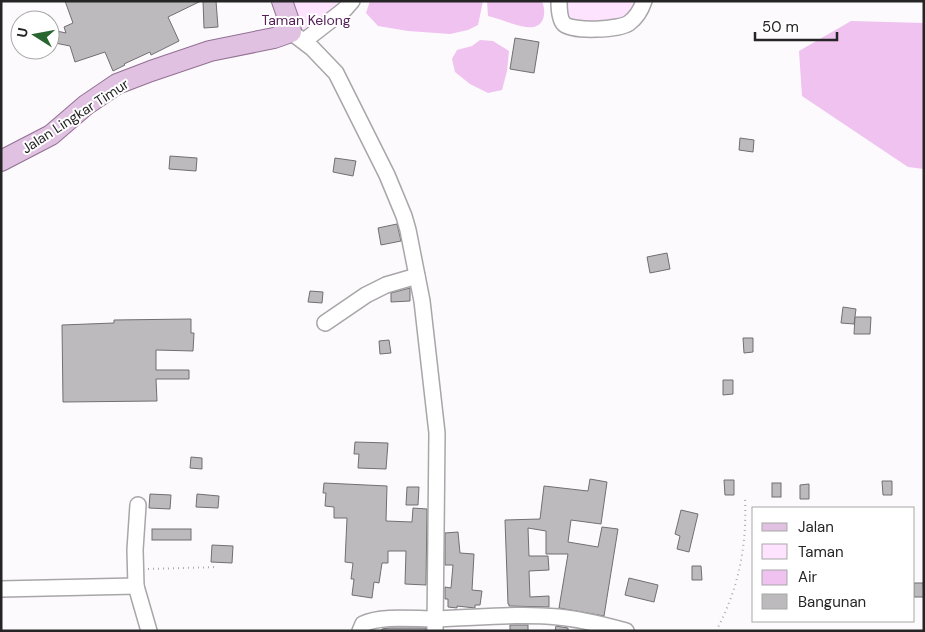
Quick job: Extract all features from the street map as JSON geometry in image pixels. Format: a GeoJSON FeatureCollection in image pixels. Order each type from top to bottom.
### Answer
{"type":"FeatureCollection","features":[{"type":"Feature","properties":{"kind":"main road"},"geometry":{"type":"LineString","coordinates":[[282,1],[297,37]]}},
{"type":"Feature","properties":{"kind":"main road","name":"Jalan Lingkar Timur"},"geometry":{"type":"LineString","coordinates":[[1,161],[51,135],[86,105],[117,84],[210,51],[274,38],[297,37]]}},
{"type":"Feature","properties":{"kind":"street"},"geometry":{"type":"LineString","coordinates":[[352,1],[344,10],[297,37],[336,74],[387,175],[404,216],[422,301],[437,439],[435,625]]}},
{"type":"Feature","properties":{"kind":"street"},"geometry":{"type":"LineString","coordinates":[[559,1],[561,19],[564,24],[572,28],[585,29],[620,27],[627,24],[640,10],[644,1]]}},
{"type":"Feature","properties":{"kind":"street"},"geometry":{"type":"LineString","coordinates":[[325,323],[366,295],[386,285],[417,276]]}},
{"type":"Feature","properties":{"kind":"street"},"geometry":{"type":"LineString","coordinates":[[138,506],[135,550],[136,586],[149,631]]}},
{"type":"Feature","properties":{"kind":"street"},"geometry":{"type":"LineString","coordinates":[[1,589],[136,586]]}},
{"type":"Feature","properties":{"kind":"street"},"geometry":{"type":"LineString","coordinates":[[360,631],[363,624],[369,621],[398,619],[435,625],[599,624],[626,631]]}},
{"type":"Feature","properties":{"kind":"path"},"geometry":{"type":"LineString","coordinates":[[716,631],[732,592],[744,551],[745,498]]}},
{"type":"Feature","properties":{"kind":"path"},"geometry":{"type":"LineString","coordinates":[[136,570],[218,567]]}},
{"type":"Feature","properties":{"kind":"green space","name":"Taman Kelong"},"geometry":{"type":"Polygon","coordinates":[[[277,1],[350,1],[324,25],[312,48],[277,1]]]}},
{"type":"Feature","properties":{"kind":"green space"},"geometry":{"type":"Polygon","coordinates":[[[560,1],[644,1],[620,27],[561,19],[560,1]]]}},
{"type":"Feature","properties":{"kind":"water"},"geometry":{"type":"Polygon","coordinates":[[[370,1],[483,1],[478,25],[468,30],[450,34],[408,31],[378,26],[366,13],[370,1]]]}},
{"type":"Feature","properties":{"kind":"water"},"geometry":{"type":"Polygon","coordinates":[[[487,1],[542,1],[543,20],[537,26],[526,27],[488,16],[487,1]]]}},
{"type":"Feature","properties":{"kind":"water"},"geometry":{"type":"Polygon","coordinates":[[[851,21],[924,23],[924,169],[908,167],[802,96],[799,51],[851,21]]]}},
{"type":"Feature","properties":{"kind":"water"},"geometry":{"type":"Polygon","coordinates":[[[480,40],[493,41],[509,51],[507,71],[502,90],[488,93],[470,84],[455,72],[452,59],[457,50],[472,46],[480,40]]]}},
{"type":"Feature","properties":{"kind":"building"},"geometry":{"type":"Polygon","coordinates":[[[65,1],[201,1],[168,17],[179,41],[151,55],[150,52],[113,71],[105,52],[75,62],[70,46],[60,44],[60,32],[66,33],[64,27],[73,23],[65,1]]]}},
{"type":"Feature","properties":{"kind":"building"},"geometry":{"type":"Polygon","coordinates":[[[203,1],[216,1],[218,27],[204,28],[203,1]]]}},
{"type":"Feature","properties":{"kind":"building"},"geometry":{"type":"Polygon","coordinates":[[[515,38],[539,42],[534,73],[510,69],[515,38]]]}},
{"type":"Feature","properties":{"kind":"building"},"geometry":{"type":"Polygon","coordinates":[[[740,138],[754,140],[753,152],[739,150],[740,138]]]}},
{"type":"Feature","properties":{"kind":"building"},"geometry":{"type":"Polygon","coordinates":[[[170,156],[197,158],[196,171],[169,169],[170,156]]]}},
{"type":"Feature","properties":{"kind":"building"},"geometry":{"type":"Polygon","coordinates":[[[335,158],[356,161],[353,176],[333,172],[335,158]]]}},
{"type":"Feature","properties":{"kind":"building"},"geometry":{"type":"Polygon","coordinates":[[[397,224],[401,241],[381,245],[378,228],[397,224]]]}},
{"type":"Feature","properties":{"kind":"building"},"geometry":{"type":"Polygon","coordinates":[[[667,253],[670,269],[650,273],[647,257],[667,253]]]}},
{"type":"Feature","properties":{"kind":"building"},"geometry":{"type":"Polygon","coordinates":[[[410,288],[410,301],[391,302],[391,293],[410,288]]]}},
{"type":"Feature","properties":{"kind":"building"},"geometry":{"type":"Polygon","coordinates":[[[310,291],[323,292],[322,303],[308,302],[310,291]]]}},
{"type":"Feature","properties":{"kind":"building"},"geometry":{"type":"Polygon","coordinates":[[[843,307],[856,309],[854,324],[841,323],[843,307]]]}},
{"type":"Feature","properties":{"kind":"building"},"geometry":{"type":"Polygon","coordinates":[[[855,317],[871,317],[870,334],[854,334],[855,317]]]}},
{"type":"Feature","properties":{"kind":"building"},"geometry":{"type":"Polygon","coordinates":[[[191,319],[191,333],[194,333],[193,351],[156,350],[156,370],[189,370],[189,379],[156,379],[157,401],[63,402],[62,325],[114,323],[114,320],[191,319]]]}},
{"type":"Feature","properties":{"kind":"building"},"geometry":{"type":"Polygon","coordinates":[[[743,338],[753,338],[753,352],[744,353],[743,338]]]}},
{"type":"Feature","properties":{"kind":"building"},"geometry":{"type":"Polygon","coordinates":[[[389,340],[391,353],[380,354],[379,341],[389,340]]]}},
{"type":"Feature","properties":{"kind":"building"},"geometry":{"type":"Polygon","coordinates":[[[723,380],[733,380],[733,394],[723,395],[723,380]]]}},
{"type":"Feature","properties":{"kind":"building"},"geometry":{"type":"Polygon","coordinates":[[[355,442],[388,443],[386,469],[358,468],[359,454],[354,454],[355,442]]]}},
{"type":"Feature","properties":{"kind":"building"},"geometry":{"type":"Polygon","coordinates":[[[191,457],[202,458],[202,469],[190,468],[191,457]]]}},
{"type":"Feature","properties":{"kind":"building"},"geometry":{"type":"Polygon","coordinates":[[[590,479],[607,482],[601,524],[571,520],[568,542],[598,547],[602,527],[618,529],[604,616],[559,608],[568,554],[546,554],[546,531],[528,528],[529,556],[548,556],[549,570],[529,571],[530,597],[549,596],[549,607],[509,606],[505,520],[540,519],[544,486],[588,491],[590,479]]]}},
{"type":"Feature","properties":{"kind":"building"},"geometry":{"type":"Polygon","coordinates":[[[724,480],[734,480],[734,495],[725,495],[724,480]]]}},
{"type":"Feature","properties":{"kind":"building"},"geometry":{"type":"Polygon","coordinates":[[[882,481],[892,481],[892,495],[883,495],[882,481]]]}},
{"type":"Feature","properties":{"kind":"building"},"geometry":{"type":"Polygon","coordinates":[[[324,483],[387,486],[386,521],[412,522],[413,508],[427,509],[426,585],[405,584],[406,551],[388,551],[388,563],[382,563],[379,583],[374,582],[372,598],[352,595],[353,563],[345,562],[347,518],[334,518],[334,507],[325,506],[326,493],[323,493],[324,483]]]}},
{"type":"Feature","properties":{"kind":"building"},"geometry":{"type":"Polygon","coordinates":[[[772,483],[781,483],[781,497],[772,497],[772,483]]]}},
{"type":"Feature","properties":{"kind":"building"},"geometry":{"type":"Polygon","coordinates":[[[809,484],[809,499],[800,499],[800,485],[809,484]]]}},
{"type":"Feature","properties":{"kind":"building"},"geometry":{"type":"Polygon","coordinates":[[[407,487],[419,487],[418,505],[406,505],[407,487]]]}},
{"type":"Feature","properties":{"kind":"building"},"geometry":{"type":"Polygon","coordinates":[[[150,494],[171,495],[170,509],[149,508],[150,494]]]}},
{"type":"Feature","properties":{"kind":"building"},"geometry":{"type":"Polygon","coordinates":[[[197,494],[219,496],[218,508],[196,507],[197,494]]]}},
{"type":"Feature","properties":{"kind":"building"},"geometry":{"type":"Polygon","coordinates":[[[681,510],[698,514],[689,552],[677,549],[680,536],[675,534],[681,510]]]}},
{"type":"Feature","properties":{"kind":"building"},"geometry":{"type":"Polygon","coordinates":[[[152,529],[191,529],[191,540],[152,540],[152,529]]]}},
{"type":"Feature","properties":{"kind":"building"},"geometry":{"type":"Polygon","coordinates":[[[458,532],[460,553],[474,554],[472,590],[482,591],[480,605],[475,605],[475,608],[448,607],[448,599],[445,599],[445,587],[451,588],[453,565],[445,565],[445,533],[458,532]]]}},
{"type":"Feature","properties":{"kind":"building"},"geometry":{"type":"Polygon","coordinates":[[[212,545],[233,546],[232,563],[211,562],[212,545]]]}},
{"type":"Feature","properties":{"kind":"building"},"geometry":{"type":"Polygon","coordinates":[[[692,566],[701,566],[702,580],[692,580],[692,566]]]}},
{"type":"Feature","properties":{"kind":"building"},"geometry":{"type":"Polygon","coordinates":[[[629,578],[658,585],[654,602],[625,595],[629,578]]]}},
{"type":"Feature","properties":{"kind":"building"},"geometry":{"type":"Polygon","coordinates":[[[915,583],[923,583],[924,597],[915,597],[915,583]]]}},
{"type":"Feature","properties":{"kind":"building"},"geometry":{"type":"Polygon","coordinates":[[[510,625],[528,625],[528,631],[510,631],[510,625]]]}},
{"type":"Feature","properties":{"kind":"building"},"geometry":{"type":"Polygon","coordinates":[[[556,626],[568,628],[568,631],[555,631],[556,626]]]}},
{"type":"Feature","properties":{"kind":"building"},"geometry":{"type":"Polygon","coordinates":[[[426,628],[426,631],[381,631],[382,629],[426,628]]]}}]}
